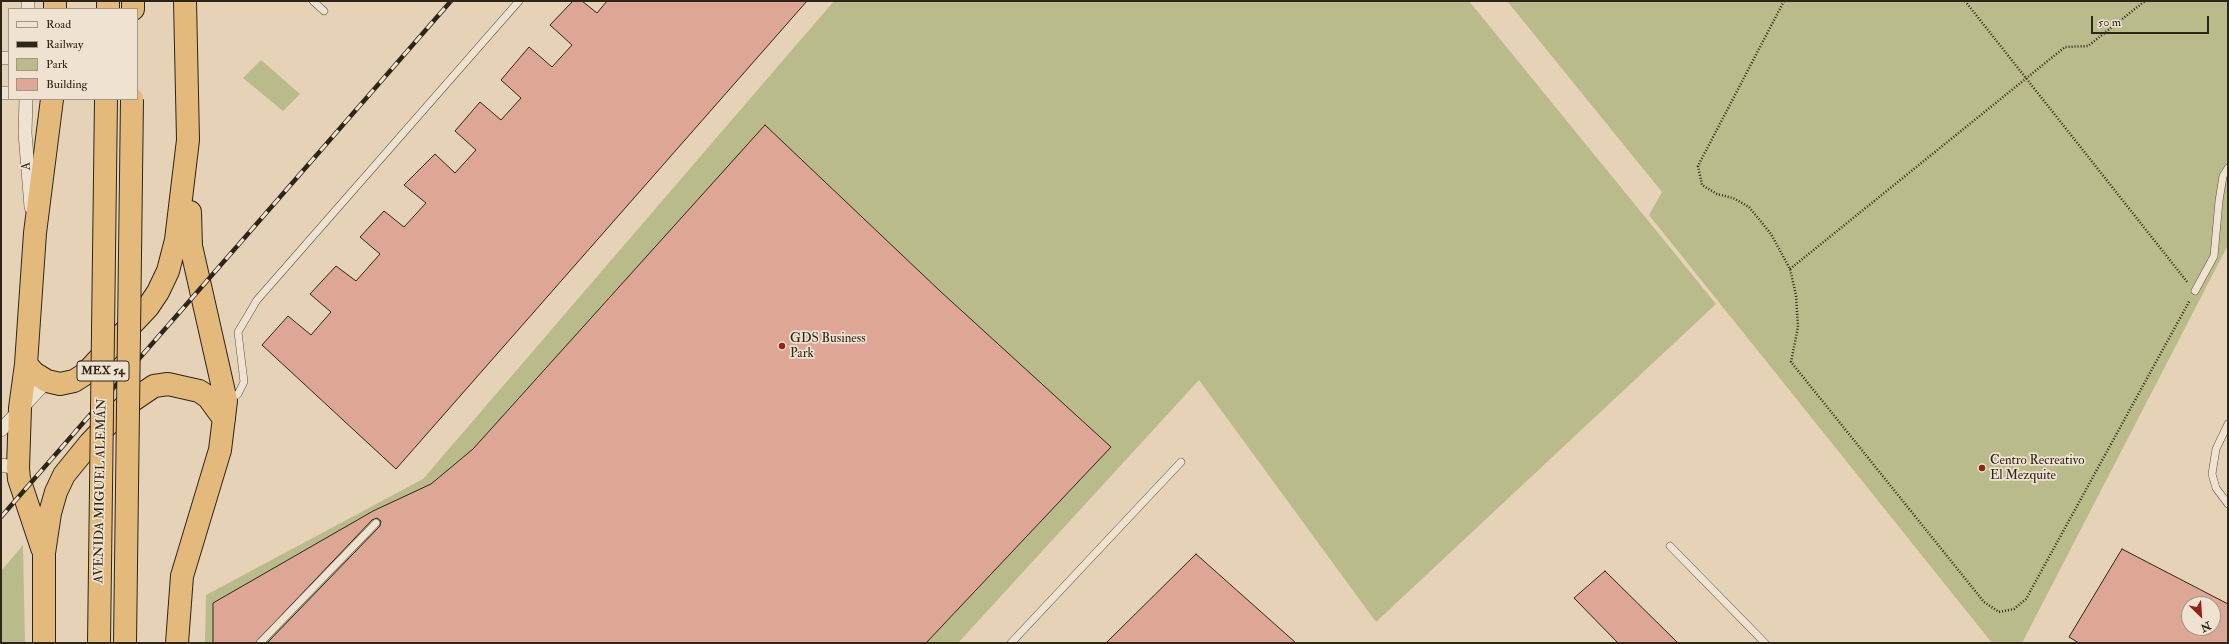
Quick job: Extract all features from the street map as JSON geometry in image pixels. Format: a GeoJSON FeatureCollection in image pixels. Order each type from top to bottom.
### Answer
{"type":"FeatureCollection","features":[{"type":"Feature","properties":{"kind":"highway"},"geometry":{"type":"LineString","coordinates":[[177,643],[182,576],[220,450],[222,409],[191,246],[185,1]]}},
{"type":"Feature","properties":{"kind":"highway"},"geometry":{"type":"LineString","coordinates":[[44,553],[19,479],[10,467],[26,364],[35,233],[52,100]]}},
{"type":"Feature","properties":{"kind":"highway","name":"AVENIDA MIGUEL ALEMÁN"},"geometry":{"type":"LineString","coordinates":[[99,643],[106,100]]}},
{"type":"Feature","properties":{"kind":"highway","name":"AVENIDA MIGUEL ALEMÁN"},"geometry":{"type":"LineString","coordinates":[[125,643],[132,100]]}},
{"type":"Feature","properties":{"kind":"highway"},"geometry":{"type":"LineString","coordinates":[[26,364],[34,373],[47,382],[60,384],[74,381],[85,374],[148,307],[158,292],[168,272],[176,240],[188,140]]}},
{"type":"Feature","properties":{"kind":"highway"},"geometry":{"type":"LineString","coordinates":[[44,643],[44,553],[50,512],[56,492],[64,475],[90,443],[126,405],[154,386],[168,384],[199,390],[222,409]]}},
{"type":"Feature","properties":{"kind":"street","name":"A"},"geometry":{"type":"LineString","coordinates":[[26,100],[28,175],[35,233]]}},
{"type":"Feature","properties":{"kind":"street"},"geometry":{"type":"LineString","coordinates":[[1,430],[20,408],[47,382]]}},
{"type":"Feature","properties":{"kind":"lane"},"geometry":{"type":"LineString","coordinates":[[313,1],[324,11]]}},
{"type":"Feature","properties":{"kind":"lane"},"geometry":{"type":"LineString","coordinates":[[222,409],[238,394],[244,382],[238,332],[257,300],[519,1]]}},
{"type":"Feature","properties":{"kind":"lane"},"geometry":{"type":"LineString","coordinates":[[2195,291],[2214,256],[2219,201],[2223,176],[2228,168]]}},
{"type":"Feature","properties":{"kind":"lane"},"geometry":{"type":"LineString","coordinates":[[2228,424],[2216,449],[2212,474],[2216,488],[2228,504]]}},
{"type":"Feature","properties":{"kind":"lane"},"geometry":{"type":"LineString","coordinates":[[1011,643],[1181,462]]}},
{"type":"Feature","properties":{"kind":"lane"},"geometry":{"type":"LineString","coordinates":[[260,643],[376,523]]}},
{"type":"Feature","properties":{"kind":"lane"},"geometry":{"type":"LineString","coordinates":[[1670,546],[1765,643]]}},
{"type":"Feature","properties":{"kind":"path"},"geometry":{"type":"LineString","coordinates":[[1784,1],[1698,166],[1702,185],[1717,194],[1733,198],[1749,207],[1771,234],[1790,269],[1796,295],[1798,327],[1791,362],[1984,602],[1999,612],[2014,609],[2026,599],[2195,291],[1965,1]]}},
{"type":"Feature","properties":{"kind":"path"},"geometry":{"type":"LineString","coordinates":[[1790,269],[2065,47],[2088,46],[2145,1]]}},
{"type":"Feature","properties":{"kind":"green space"},"geometry":{"type":"Polygon","coordinates":[[[834,1],[1469,1],[1716,304],[1376,622],[1199,380],[958,643],[205,643],[206,595],[423,479],[834,1]]]}},
{"type":"Feature","properties":{"kind":"green space","name":"Centro Recreativo El Mezquite"},"geometry":{"type":"Polygon","coordinates":[[[1507,1],[2228,1],[2228,245],[2022,643],[1992,643],[1649,215],[1662,192],[1507,1]]]}},
{"type":"Feature","properties":{"kind":"green space"},"geometry":{"type":"Polygon","coordinates":[[[261,60],[300,94],[283,111],[243,78],[261,60]]]}},
{"type":"Feature","properties":{"kind":"green space"},"geometry":{"type":"Polygon","coordinates":[[[23,545],[25,643],[1,643],[1,571],[23,545]]]}},
{"type":"Feature","properties":{"kind":"building"},"geometry":{"type":"Polygon","coordinates":[[[573,1],[582,1],[597,13],[607,1],[807,1],[396,469],[262,345],[288,316],[311,335],[331,312],[310,294],[336,266],[356,281],[380,254],[360,237],[384,211],[404,227],[426,203],[404,185],[435,154],[455,173],[476,150],[455,131],[480,102],[501,120],[521,98],[501,80],[529,47],[552,67],[572,45],[550,25],[573,1]]]}},
{"type":"Feature","properties":{"kind":"building","name":"GDS Business Park"},"geometry":{"type":"Polygon","coordinates":[[[765,125],[940,291],[1111,447],[926,643],[267,643],[380,526],[381,521],[377,518],[372,520],[255,643],[213,643],[213,603],[373,511],[431,484],[473,449],[765,125]]]}},
{"type":"Feature","properties":{"kind":"building"},"geometry":{"type":"Polygon","coordinates":[[[2122,549],[2213,596],[2181,596],[2181,636],[2221,636],[2221,600],[2228,604],[2228,643],[2079,643],[2069,637],[2122,549]]]}},
{"type":"Feature","properties":{"kind":"building"},"geometry":{"type":"Polygon","coordinates":[[[1196,554],[1296,643],[1106,643],[1196,554]]]}},
{"type":"Feature","properties":{"kind":"building"},"geometry":{"type":"Polygon","coordinates":[[[1605,571],[1678,643],[1618,643],[1574,598],[1605,571]]]}},
{"type":"Feature","properties":{"kind":"railway"},"geometry":{"type":"LineString","coordinates":[[1,517],[451,1]]}},
{"type":"Feature","properties":{"kind":"place","name":"GDS Business Park"},"geometry":{"type":"Point","coordinates":[782,346]}},
{"type":"Feature","properties":{"kind":"place","name":"Centro Recreativo El Mezquite"},"geometry":{"type":"Point","coordinates":[1982,468]}}]}
